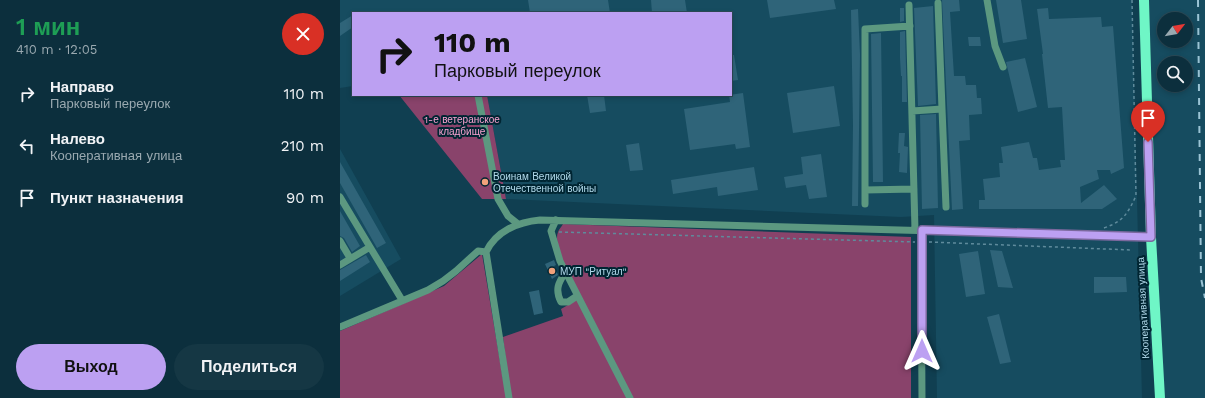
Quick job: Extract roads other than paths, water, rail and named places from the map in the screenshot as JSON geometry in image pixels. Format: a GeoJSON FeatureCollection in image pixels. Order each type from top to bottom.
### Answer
{"type":"FeatureCollection","features":[{"type":"Feature","properties":{"kind":"main road","name":"Кооперативная улица"},"geometry":{"type":"LineString","coordinates":[[1144,0],[1151,237],[1160,398]]}},
{"type":"Feature","properties":{"kind":"street"},"geometry":{"type":"LineString","coordinates":[[987,0],[995,46],[1004,67]]}},
{"type":"Feature","properties":{"kind":"street"},"geometry":{"type":"LineString","coordinates":[[938,3],[946,206]]}},
{"type":"Feature","properties":{"kind":"street"},"geometry":{"type":"LineString","coordinates":[[909,5],[914,189],[918,230],[921,242],[922,398]]}},
{"type":"Feature","properties":{"kind":"street"},"geometry":{"type":"LineString","coordinates":[[865,204],[865,29],[910,26]]}},
{"type":"Feature","properties":{"kind":"street"},"geometry":{"type":"LineString","coordinates":[[478,96],[498,199],[508,216],[518,224]]}},
{"type":"Feature","properties":{"kind":"street"},"geometry":{"type":"LineString","coordinates":[[912,111],[942,110]]}},
{"type":"Feature","properties":{"kind":"street"},"geometry":{"type":"LineString","coordinates":[[865,190],[914,189]]}},
{"type":"Feature","properties":{"kind":"street"},"geometry":{"type":"LineString","coordinates":[[340,197],[402,300]]}},
{"type":"Feature","properties":{"kind":"street"},"geometry":{"type":"LineString","coordinates":[[509,398],[486,252],[489,245],[499,234],[525,222],[556,220],[1151,237]]}},
{"type":"Feature","properties":{"kind":"street"},"geometry":{"type":"LineString","coordinates":[[556,220],[551,231],[560,261],[630,398]]}},
{"type":"Feature","properties":{"kind":"street"},"geometry":{"type":"LineString","coordinates":[[340,241],[350,258]]}},
{"type":"Feature","properties":{"kind":"street"},"geometry":{"type":"LineString","coordinates":[[340,265],[370,247]]}},
{"type":"Feature","properties":{"kind":"street"},"geometry":{"type":"LineString","coordinates":[[340,327],[428,290],[456,271],[478,251],[486,252]]}},
{"type":"Feature","properties":{"kind":"street"},"geometry":{"type":"LineString","coordinates":[[565,273],[559,281],[557,295],[561,302],[568,302],[577,296]]}},
{"type":"Feature","properties":{"kind":"railway"},"geometry":{"type":"LineString","coordinates":[[1198,0],[1201,278],[1205,298]]}},
{"type":"Feature","properties":{"kind":"place","name":"Воинам Великой Отечественной войны"},"geometry":{"type":"Point","coordinates":[485,182]}},
{"type":"Feature","properties":{"kind":"place","name":"МУП \"Ритуал\""},"geometry":{"type":"Point","coordinates":[552,271]}},
{"type":"Feature","properties":{"kind":"park label","name":"1-е ветеранское кладбище"},"geometry":{"type":"Point","coordinates":[462,124]}}]}
